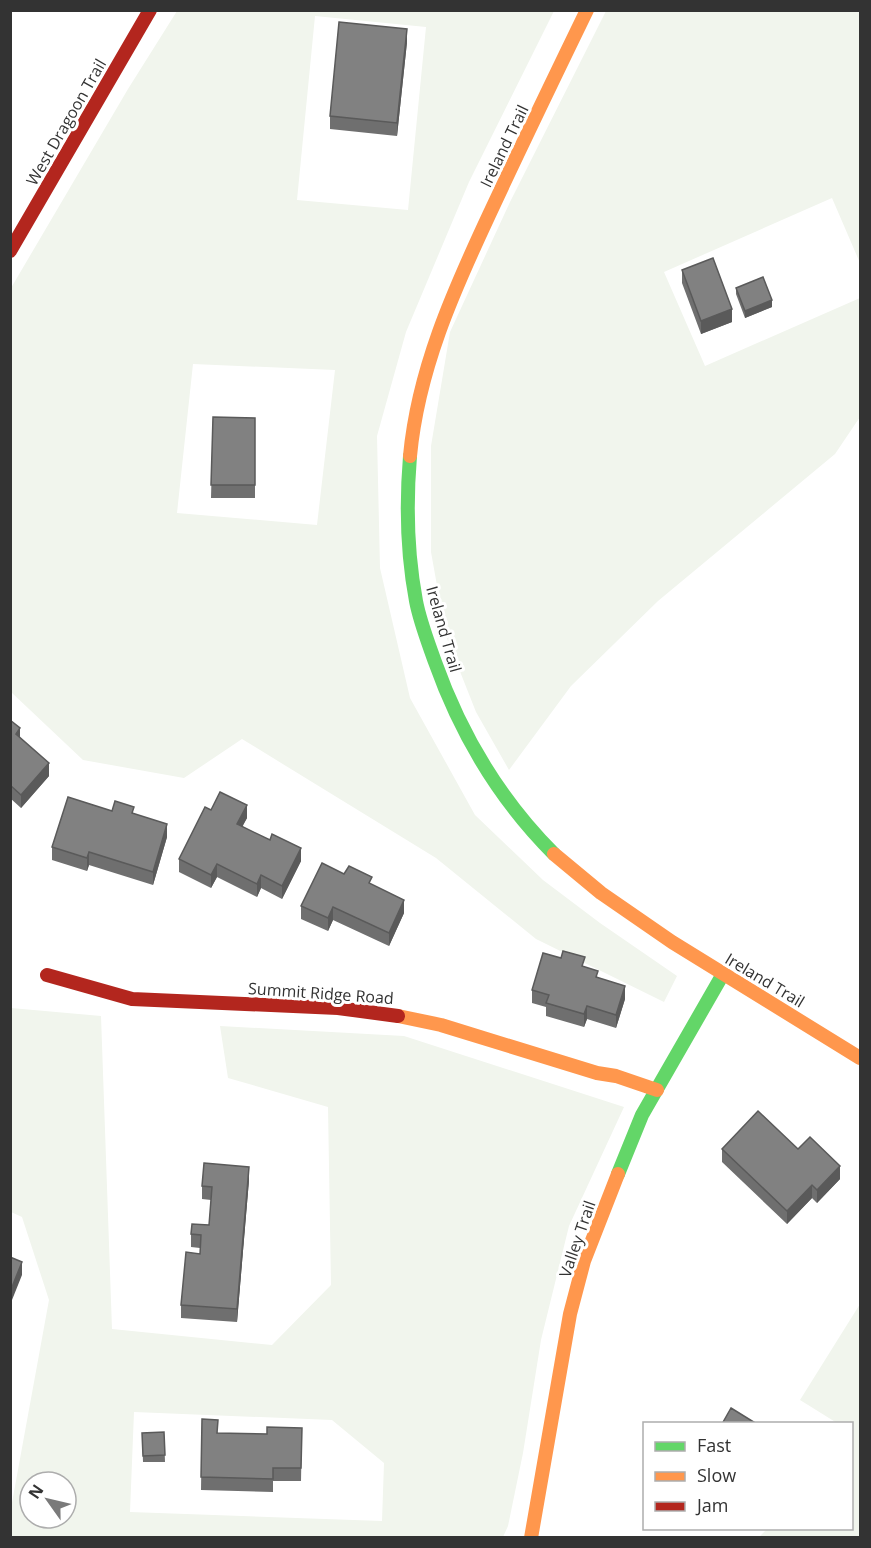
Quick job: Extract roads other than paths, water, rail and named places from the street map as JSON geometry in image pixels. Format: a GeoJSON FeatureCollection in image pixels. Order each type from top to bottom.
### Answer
{"type":"FeatureCollection","features":[{"type":"Feature","properties":{"kind":"street","name":"West Dragoon Trail"},"geometry":{"type":"LineString","coordinates":[[10,251],[150,10]]}},
{"type":"Feature","properties":{"kind":"street","name":"Ireland Trail"},"geometry":{"type":"LineString","coordinates":[[587,10],[487,219],[432,347],[419,395],[407,496],[411,568],[416,604],[441,681],[457,720],[489,777],[509,804],[559,859],[614,902],[723,974],[861,1058]]}},
{"type":"Feature","properties":{"kind":"street","name":"Valley Trail"},"geometry":{"type":"LineString","coordinates":[[531,1538],[570,1314],[584,1261],[642,1115],[723,974]]}},
{"type":"Feature","properties":{"kind":"street","name":"Summit Ridge Road"},"geometry":{"type":"LineString","coordinates":[[47,975],[132,999],[338,1008],[410,1017],[597,1073],[616,1076],[657,1090]]}}]}
